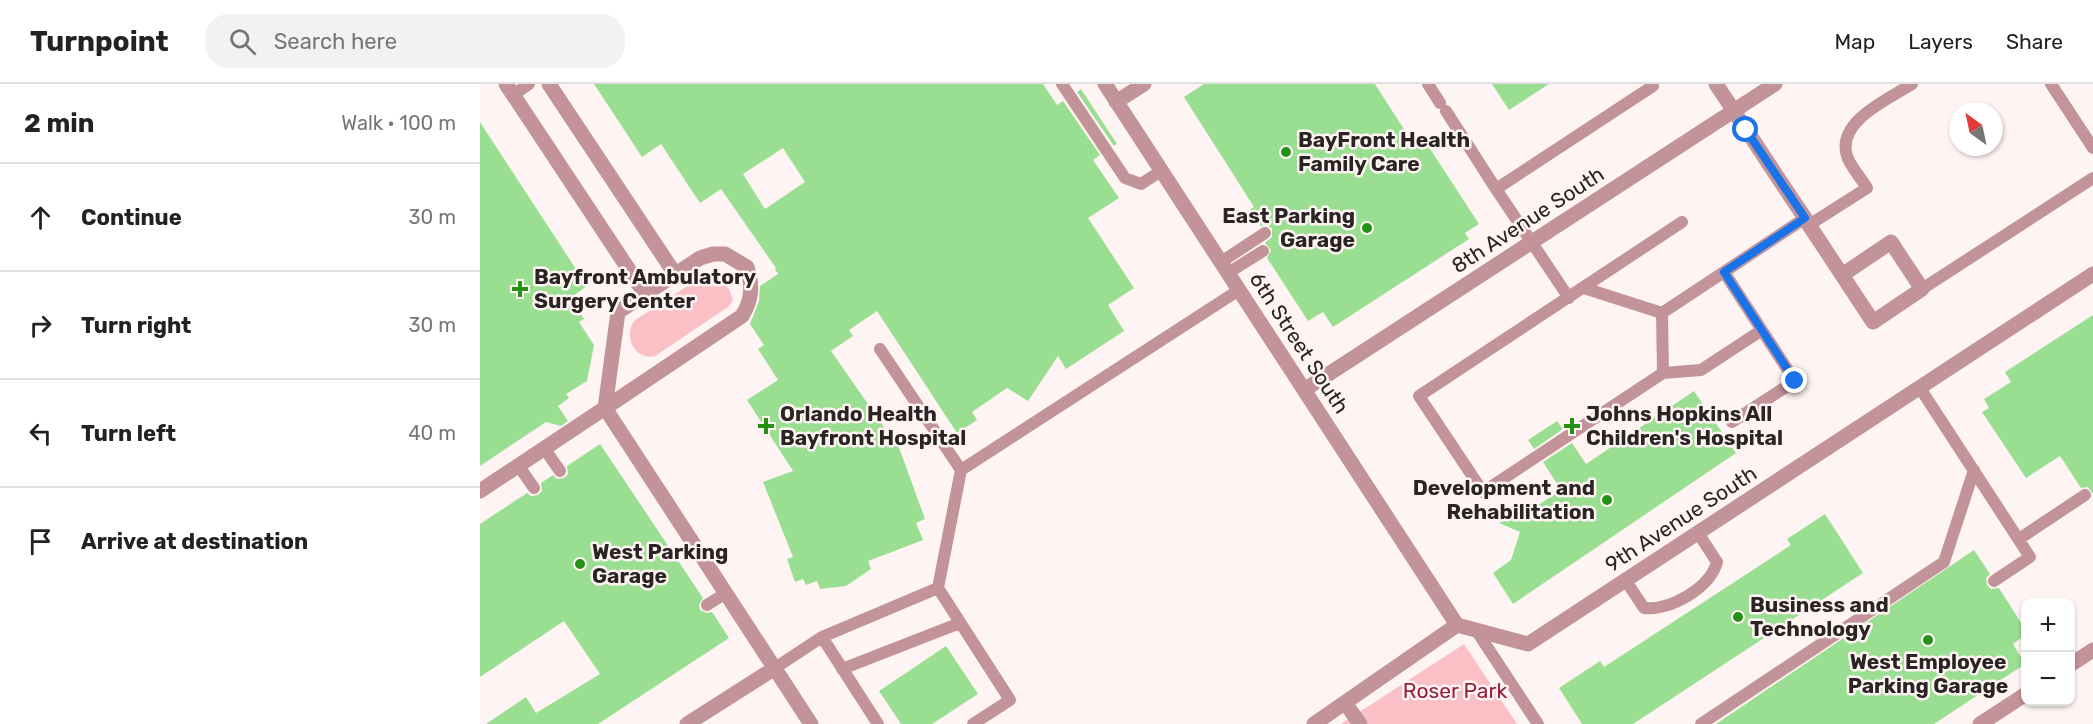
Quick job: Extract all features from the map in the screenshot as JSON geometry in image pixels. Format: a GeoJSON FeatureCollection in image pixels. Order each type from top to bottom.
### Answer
{"type":"FeatureCollection","features":[{"type":"Feature","properties":{"kind":"street"},"geometry":{"type":"LineString","coordinates":[[549,84],[675,274]]}},
{"type":"Feature","properties":{"kind":"street","name":"6th Street South"},"geometry":{"type":"LineString","coordinates":[[1105,84],[1457,626]]}},
{"type":"Feature","properties":{"kind":"street"},"geometry":{"type":"LineString","coordinates":[[1116,102],[1144,84]]}},
{"type":"Feature","properties":{"kind":"street"},"geometry":{"type":"LineString","coordinates":[[1716,84],[1873,322],[1922,289],[1891,242],[1842,275]]}},
{"type":"Feature","properties":{"kind":"street","name":"8th Avenue South"},"geometry":{"type":"LineString","coordinates":[[1304,390],[1775,84]]}},
{"type":"Feature","properties":{"kind":"street"},"geometry":{"type":"LineString","coordinates":[[509,89],[645,294]]}},
{"type":"Feature","properties":{"kind":"street"},"geometry":{"type":"LineString","coordinates":[[480,490],[606,408],[742,316],[749,305],[751,279],[747,267],[737,259],[725,254],[713,254],[700,258],[618,312],[606,408],[811,724]]}},
{"type":"Feature","properties":{"kind":"street","name":"9th Avenue South"},"geometry":{"type":"LineString","coordinates":[[1457,626],[1528,644],[2093,274]]}},
{"type":"Feature","properties":{"kind":"street"},"geometry":{"type":"LineString","coordinates":[[1314,724],[1457,626]]}},
{"type":"Feature","properties":{"kind":"street"},"geometry":{"type":"LineString","coordinates":[[2075,662],[2093,650]]}},
{"type":"Feature","properties":{"kind":"street"},"geometry":{"type":"LineString","coordinates":[[687,724],[775,668]]}},
{"type":"Feature","properties":{"kind":"street"},"geometry":{"type":"LineString","coordinates":[[1980,724],[2021,697]]}},
{"type":"Feature","properties":{"kind":"street"},"geometry":{"type":"LineString","coordinates":[[1346,704],[1360,724]]}},
{"type":"Feature","properties":{"kind":"lane"},"geometry":{"type":"LineString","coordinates":[[509,89],[529,84]]}},
{"type":"Feature","properties":{"kind":"lane"},"geometry":{"type":"LineString","coordinates":[[1062,84],[1125,178],[1141,184],[1161,171]]}},
{"type":"Feature","properties":{"kind":"lane"},"geometry":{"type":"LineString","coordinates":[[1428,84],[1569,298]]}},
{"type":"Feature","properties":{"kind":"lane"},"geometry":{"type":"LineString","coordinates":[[1496,189],[1653,86],[1652,84]]}},
{"type":"Feature","properties":{"kind":"lane"},"geometry":{"type":"LineString","coordinates":[[1662,313],[1724,272],[1867,188],[1847,156],[1848,136],[1860,117],[1912,84]]}},
{"type":"Feature","properties":{"kind":"lane"},"geometry":{"type":"LineString","coordinates":[[2051,84],[2093,148]]}},
{"type":"Feature","properties":{"kind":"lane"},"geometry":{"type":"LineString","coordinates":[[1922,289],[2093,178]]}},
{"type":"Feature","properties":{"kind":"lane"},"geometry":{"type":"LineString","coordinates":[[1682,222],[1419,396],[1483,492],[1663,374],[1701,370],[1762,330]]}},
{"type":"Feature","properties":{"kind":"lane"},"geometry":{"type":"LineString","coordinates":[[1224,267],[1265,233]]}},
{"type":"Feature","properties":{"kind":"lane"},"geometry":{"type":"LineString","coordinates":[[1224,267],[1263,251]]}},
{"type":"Feature","properties":{"kind":"lane"},"geometry":{"type":"LineString","coordinates":[[1724,272],[1795,381],[1732,422]]}},
{"type":"Feature","properties":{"kind":"lane"},"geometry":{"type":"LineString","coordinates":[[1584,288],[1662,313]]}},
{"type":"Feature","properties":{"kind":"lane"},"geometry":{"type":"LineString","coordinates":[[961,470],[1239,290]]}},
{"type":"Feature","properties":{"kind":"lane"},"geometry":{"type":"LineString","coordinates":[[1662,313],[1663,374]]}},
{"type":"Feature","properties":{"kind":"lane"},"geometry":{"type":"LineString","coordinates":[[880,349],[961,470],[938,588],[1010,700],[974,724]]}},
{"type":"Feature","properties":{"kind":"lane"},"geometry":{"type":"LineString","coordinates":[[1920,388],[2030,557],[1994,581]]}},
{"type":"Feature","properties":{"kind":"lane"},"geometry":{"type":"LineString","coordinates":[[544,448],[560,471]]}},
{"type":"Feature","properties":{"kind":"lane"},"geometry":{"type":"LineString","coordinates":[[518,465],[534,488]]}},
{"type":"Feature","properties":{"kind":"lane"},"geometry":{"type":"LineString","coordinates":[[1701,724],[1944,562],[1974,470]]}},
{"type":"Feature","properties":{"kind":"lane"},"geometry":{"type":"LineString","coordinates":[[2019,539],[2085,495]]}},
{"type":"Feature","properties":{"kind":"lane"},"geometry":{"type":"LineString","coordinates":[[1626,581],[1644,608],[1666,608],[1683,597],[1707,580],[1714,572],[1717,562],[1698,533]]}},
{"type":"Feature","properties":{"kind":"lane"},"geometry":{"type":"LineString","coordinates":[[775,668],[822,637],[938,588]]}},
{"type":"Feature","properties":{"kind":"lane"},"geometry":{"type":"LineString","coordinates":[[707,605],[726,593]]}},
{"type":"Feature","properties":{"kind":"lane"},"geometry":{"type":"LineString","coordinates":[[842,669],[960,623]]}},
{"type":"Feature","properties":{"kind":"lane"},"geometry":{"type":"LineString","coordinates":[[1476,630],[1538,724]]}},
{"type":"Feature","properties":{"kind":"lane"},"geometry":{"type":"LineString","coordinates":[[822,637],[878,724]]}},
{"type":"Feature","properties":{"kind":"green space"},"geometry":{"type":"Polygon","coordinates":[[[714,273],[724,281],[730,292],[733,300],[728,307],[655,356],[648,357],[637,351],[633,346],[630,333],[634,321],[704,275],[714,273]]]}},
{"type":"Feature","properties":{"kind":"green space","name":"Roser Park"},"geometry":{"type":"Polygon","coordinates":[[[1464,644],[1517,724],[1341,724],[1464,644]]]}},
{"type":"Feature","properties":{"kind":"building"},"geometry":{"type":"Polygon","coordinates":[[[594,84],[1043,84],[1057,105],[1063,101],[1100,155],[1093,160],[1119,198],[1088,218],[1134,288],[1108,305],[1124,331],[1066,369],[1058,356],[1028,401],[1007,388],[972,412],[977,420],[957,433],[877,311],[849,330],[853,336],[831,351],[884,427],[890,445],[897,442],[925,519],[916,523],[923,540],[868,561],[871,569],[846,586],[820,589],[817,581],[806,585],[803,579],[795,582],[787,559],[793,557],[763,482],[793,471],[747,400],[778,380],[758,349],[764,345],[750,324],[759,301],[760,286],[778,274],[776,268],[721,189],[700,203],[661,144],[642,157],[594,84]],[[783,148],[743,174],[765,209],[805,182],[783,148]]]}},
{"type":"Feature","properties":{"kind":"building"},"geometry":{"type":"Polygon","coordinates":[[[1204,84],[1375,84],[1414,145],[1423,138],[1479,224],[1465,233],[1469,239],[1333,327],[1323,312],[1308,321],[1267,258],[1271,250],[1265,243],[1272,237],[1272,229],[1268,225],[1261,226],[1250,209],[1254,207],[1184,97],[1204,84]]]}},
{"type":"Feature","properties":{"kind":"building"},"geometry":{"type":"Polygon","coordinates":[[[1492,84],[1549,84],[1509,110],[1492,84]]]}},
{"type":"Feature","properties":{"kind":"building"},"geometry":{"type":"Polygon","coordinates":[[[1081,89],[1117,144],[1114,146],[1077,92],[1081,89]]]}},
{"type":"Feature","properties":{"kind":"building"},"geometry":{"type":"Polygon","coordinates":[[[480,122],[587,286],[570,298],[584,319],[579,322],[594,345],[587,381],[566,394],[569,398],[558,406],[568,421],[561,426],[546,422],[480,466],[480,122]]]}},
{"type":"Feature","properties":{"kind":"building"},"geometry":{"type":"Polygon","coordinates":[[[2093,315],[2093,494],[2088,487],[2081,488],[2060,456],[2026,478],[1982,412],[1989,408],[1984,399],[2011,382],[2005,372],[2093,315]]]}},
{"type":"Feature","properties":{"kind":"building","name":"Development and Rehabilitation"},"geometry":{"type":"Polygon","coordinates":[[[1694,391],[1736,453],[1513,604],[1493,573],[1511,560],[1520,532],[1499,523],[1518,510],[1526,513],[1561,490],[1543,462],[1572,443],[1586,464],[1694,391]]]}},
{"type":"Feature","properties":{"kind":"building"},"geometry":{"type":"Polygon","coordinates":[[[1557,421],[1563,429],[1534,449],[1528,440],[1557,421]]]}},
{"type":"Feature","properties":{"kind":"building","name":"West Parking Garage"},"geometry":{"type":"Polygon","coordinates":[[[600,444],[703,598],[699,605],[700,610],[707,613],[712,612],[729,638],[598,724],[486,724],[526,697],[536,713],[600,674],[564,621],[480,677],[480,524],[527,493],[531,496],[538,495],[542,491],[541,483],[553,475],[557,479],[564,478],[568,474],[567,466],[600,444]]]}},
{"type":"Feature","properties":{"kind":"building","name":"Business and Technology"},"geometry":{"type":"Polygon","coordinates":[[[1825,514],[1863,573],[1633,724],[1582,724],[1559,688],[1600,661],[1604,667],[1791,545],[1787,539],[1825,514]]]}},
{"type":"Feature","properties":{"kind":"building","name":"West Employee Parking Garage"},"geometry":{"type":"Polygon","coordinates":[[[1974,550],[1990,574],[1986,578],[1987,585],[1991,589],[1999,588],[2021,623],[2021,638],[2013,644],[2021,657],[2021,667],[1934,724],[1716,724],[1974,550]]]}},
{"type":"Feature","properties":{"kind":"building"},"geometry":{"type":"Polygon","coordinates":[[[946,646],[978,694],[932,724],[901,724],[879,691],[946,646]]]}},
{"type":"Feature","properties":{"kind":"place","name":"BayFront Health Family Care"},"geometry":{"type":"Point","coordinates":[1286,152]}},
{"type":"Feature","properties":{"kind":"place","name":"East Parking Garage"},"geometry":{"type":"Point","coordinates":[1367,228]}},
{"type":"Feature","properties":{"kind":"place","name":"Bayfront Ambulatory Surgery Center"},"geometry":{"type":"Point","coordinates":[520,289]}},
{"type":"Feature","properties":{"kind":"place","name":"Orlando Health Bayfront Hospital"},"geometry":{"type":"Point","coordinates":[766,426]}},
{"type":"Feature","properties":{"kind":"place","name":"Johns Hopkins All Children's Hospital"},"geometry":{"type":"Point","coordinates":[1572,426]}},
{"type":"Feature","properties":{"kind":"place","name":"Development and Rehabilitation"},"geometry":{"type":"Point","coordinates":[1607,500]}},
{"type":"Feature","properties":{"kind":"place","name":"West Parking Garage"},"geometry":{"type":"Point","coordinates":[580,564]}},
{"type":"Feature","properties":{"kind":"place","name":"Business and Technology"},"geometry":{"type":"Point","coordinates":[1738,617]}},
{"type":"Feature","properties":{"kind":"place","name":"West Employee Parking Garage"},"geometry":{"type":"Point","coordinates":[1928,640]}},
{"type":"Feature","properties":{"kind":"route"},"geometry":{"type":"LineString","coordinates":[[1746,130],[1805,218],[1724,272],[1795,381]]}}]}
